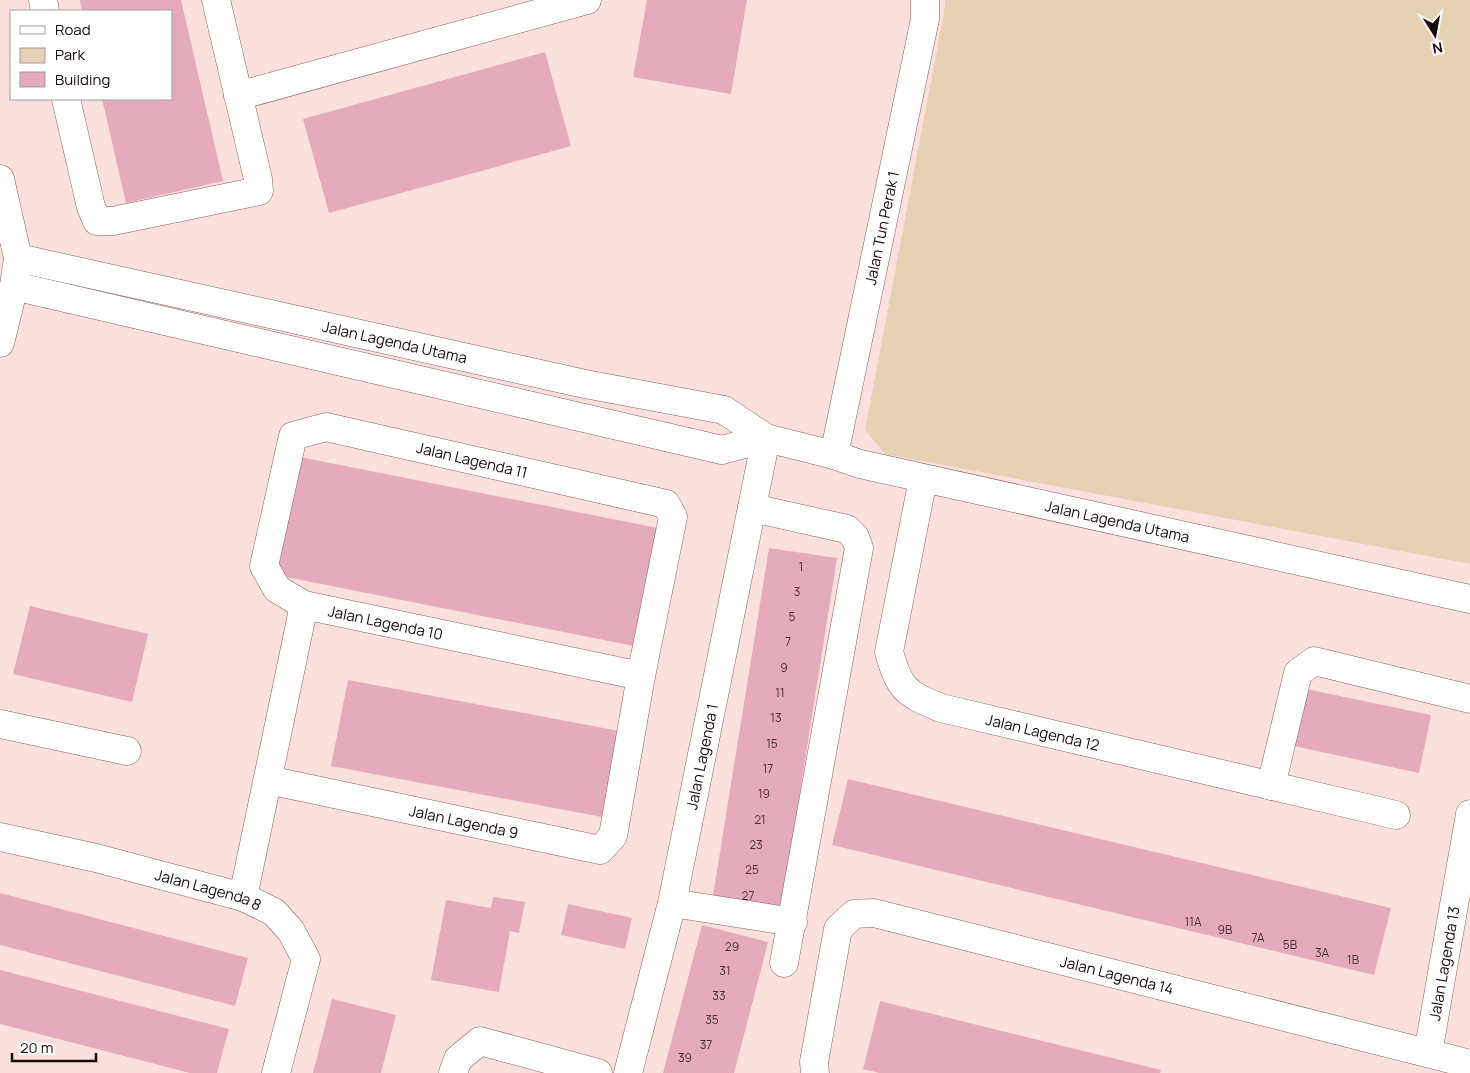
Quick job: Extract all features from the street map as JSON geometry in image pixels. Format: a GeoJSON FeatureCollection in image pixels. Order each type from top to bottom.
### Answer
{"type":"FeatureCollection","features":[{"type":"Feature","properties":{"kind":"street"},"geometry":{"type":"LineString","coordinates":[[66,100],[91,207],[97,221],[113,221],[248,195],[259,191],[216,0]]}},
{"type":"Feature","properties":{"kind":"street"},"geometry":{"type":"LineString","coordinates":[[238,96],[587,0]]}},
{"type":"Feature","properties":{"kind":"street","name":"Jalan Tun Perak 1"},"geometry":{"type":"LineString","coordinates":[[834,455],[925,19],[925,0]]}},
{"type":"Feature","properties":{"kind":"street"},"geometry":{"type":"LineString","coordinates":[[0,344],[14,286],[18,258],[2,191]]}},
{"type":"Feature","properties":{"kind":"street","name":"Jalan Lagenda Utama"},"geometry":{"type":"LineString","coordinates":[[18,258],[585,384],[724,410],[766,438],[834,455],[860,464],[1470,599]]}},
{"type":"Feature","properties":{"kind":"street","name":"Jalan Lagenda Utama"},"geometry":{"type":"LineString","coordinates":[[14,286],[722,450],[766,438]]}},
{"type":"Feature","properties":{"kind":"street","name":"Jalan Lagenda 11"},"geometry":{"type":"LineString","coordinates":[[304,605],[277,589],[264,566],[292,436],[326,427],[666,504],[673,517],[641,676]]}},
{"type":"Feature","properties":{"kind":"street","name":"Jalan Lagenda 1"},"geometry":{"type":"LineString","coordinates":[[628,1073],[672,903],[766,438]]}},
{"type":"Feature","properties":{"kind":"street","name":"Jalan Lagenda 12"},"geometry":{"type":"LineString","coordinates":[[923,479],[889,652],[896,677],[912,696],[941,708],[1396,815]]}},
{"type":"Feature","properties":{"kind":"street"},"geometry":{"type":"LineString","coordinates":[[752,508],[847,529],[855,537],[859,548],[784,963]]}},
{"type":"Feature","properties":{"kind":"street"},"geometry":{"type":"LineString","coordinates":[[243,897],[304,605]]}},
{"type":"Feature","properties":{"kind":"street","name":"Jalan Lagenda 10"},"geometry":{"type":"LineString","coordinates":[[304,605],[641,676]]}},
{"type":"Feature","properties":{"kind":"street"},"geometry":{"type":"LineString","coordinates":[[1271,786],[1298,673],[1314,661],[1470,699]]}},
{"type":"Feature","properties":{"kind":"street","name":"Jalan Lagenda 9"},"geometry":{"type":"LineString","coordinates":[[268,780],[600,850],[613,836],[641,676]]}},
{"type":"Feature","properties":{"kind":"street"},"geometry":{"type":"LineString","coordinates":[[0,724],[127,751]]}},
{"type":"Feature","properties":{"kind":"street","name":"Jalan Lagenda 13"},"geometry":{"type":"LineString","coordinates":[[1428,1053],[1470,814]]}},
{"type":"Feature","properties":{"kind":"street","name":"Jalan Lagenda 8"},"geometry":{"type":"LineString","coordinates":[[0,837],[96,858],[243,897],[274,912],[291,931],[306,959],[276,1073]]}},
{"type":"Feature","properties":{"kind":"street"},"geometry":{"type":"LineString","coordinates":[[672,903],[792,922]]}},
{"type":"Feature","properties":{"kind":"street","name":"Jalan Lagenda 14"},"geometry":{"type":"LineString","coordinates":[[815,1073],[814,1062],[838,929],[854,914],[874,913],[1470,1064]]}},
{"type":"Feature","properties":{"kind":"street"},"geometry":{"type":"LineString","coordinates":[[453,1073],[458,1059],[480,1041],[598,1073]]}},
{"type":"Feature","properties":{"kind":"green space"},"geometry":{"type":"Polygon","coordinates":[[[945,0],[1470,0],[1470,564],[885,454],[865,430],[945,0]]]}},
{"type":"Feature","properties":{"kind":"building"},"geometry":{"type":"Polygon","coordinates":[[[80,0],[181,0],[223,181],[126,203],[102,100],[172,100],[172,10],[82,10],[80,0]]]}},
{"type":"Feature","properties":{"kind":"building"},"geometry":{"type":"Polygon","coordinates":[[[647,0],[747,0],[731,94],[633,77],[647,0]]]}},
{"type":"Feature","properties":{"kind":"building"},"geometry":{"type":"Polygon","coordinates":[[[545,52],[571,146],[329,213],[303,119],[545,52]]]}},
{"type":"Feature","properties":{"kind":"building"},"geometry":{"type":"Polygon","coordinates":[[[300,457],[663,529],[639,647],[276,575],[300,457]]]}},
{"type":"Feature","properties":{"kind":"building"},"geometry":{"type":"Polygon","coordinates":[[[769,548],[837,558],[781,912],[712,902],[769,548]]]}},
{"type":"Feature","properties":{"kind":"building"},"geometry":{"type":"Polygon","coordinates":[[[30,606],[148,634],[132,702],[13,674],[30,606]]]}},
{"type":"Feature","properties":{"kind":"building"},"geometry":{"type":"Polygon","coordinates":[[[348,680],[619,731],[602,817],[331,766],[348,680]]]}},
{"type":"Feature","properties":{"kind":"building"},"geometry":{"type":"Polygon","coordinates":[[[1306,689],[1431,715],[1419,773],[1294,746],[1306,689]]]}},
{"type":"Feature","properties":{"kind":"building"},"geometry":{"type":"Polygon","coordinates":[[[848,779],[1391,908],[1374,975],[832,845],[848,779]]]}},
{"type":"Feature","properties":{"kind":"building"},"geometry":{"type":"Polygon","coordinates":[[[0,893],[248,958],[235,1006],[0,945],[0,893]]]}},
{"type":"Feature","properties":{"kind":"building"},"geometry":{"type":"Polygon","coordinates":[[[493,897],[525,902],[519,933],[510,931],[499,992],[431,980],[446,900],[491,908],[493,897]]]}},
{"type":"Feature","properties":{"kind":"building"},"geometry":{"type":"Polygon","coordinates":[[[568,904],[632,918],[625,949],[561,935],[568,904]]]}},
{"type":"Feature","properties":{"kind":"building"},"geometry":{"type":"Polygon","coordinates":[[[702,925],[768,942],[734,1073],[663,1073],[702,925]]]}},
{"type":"Feature","properties":{"kind":"building"},"geometry":{"type":"Polygon","coordinates":[[[0,970],[229,1029],[217,1073],[190,1073],[0,1024],[0,970]]]}},
{"type":"Feature","properties":{"kind":"building"},"geometry":{"type":"Polygon","coordinates":[[[332,999],[396,1015],[381,1073],[313,1073],[332,999]]]}},
{"type":"Feature","properties":{"kind":"building"},"geometry":{"type":"Polygon","coordinates":[[[880,1001],[1161,1070],[1160,1073],[879,1073],[863,1069],[880,1001]]]}}]}
